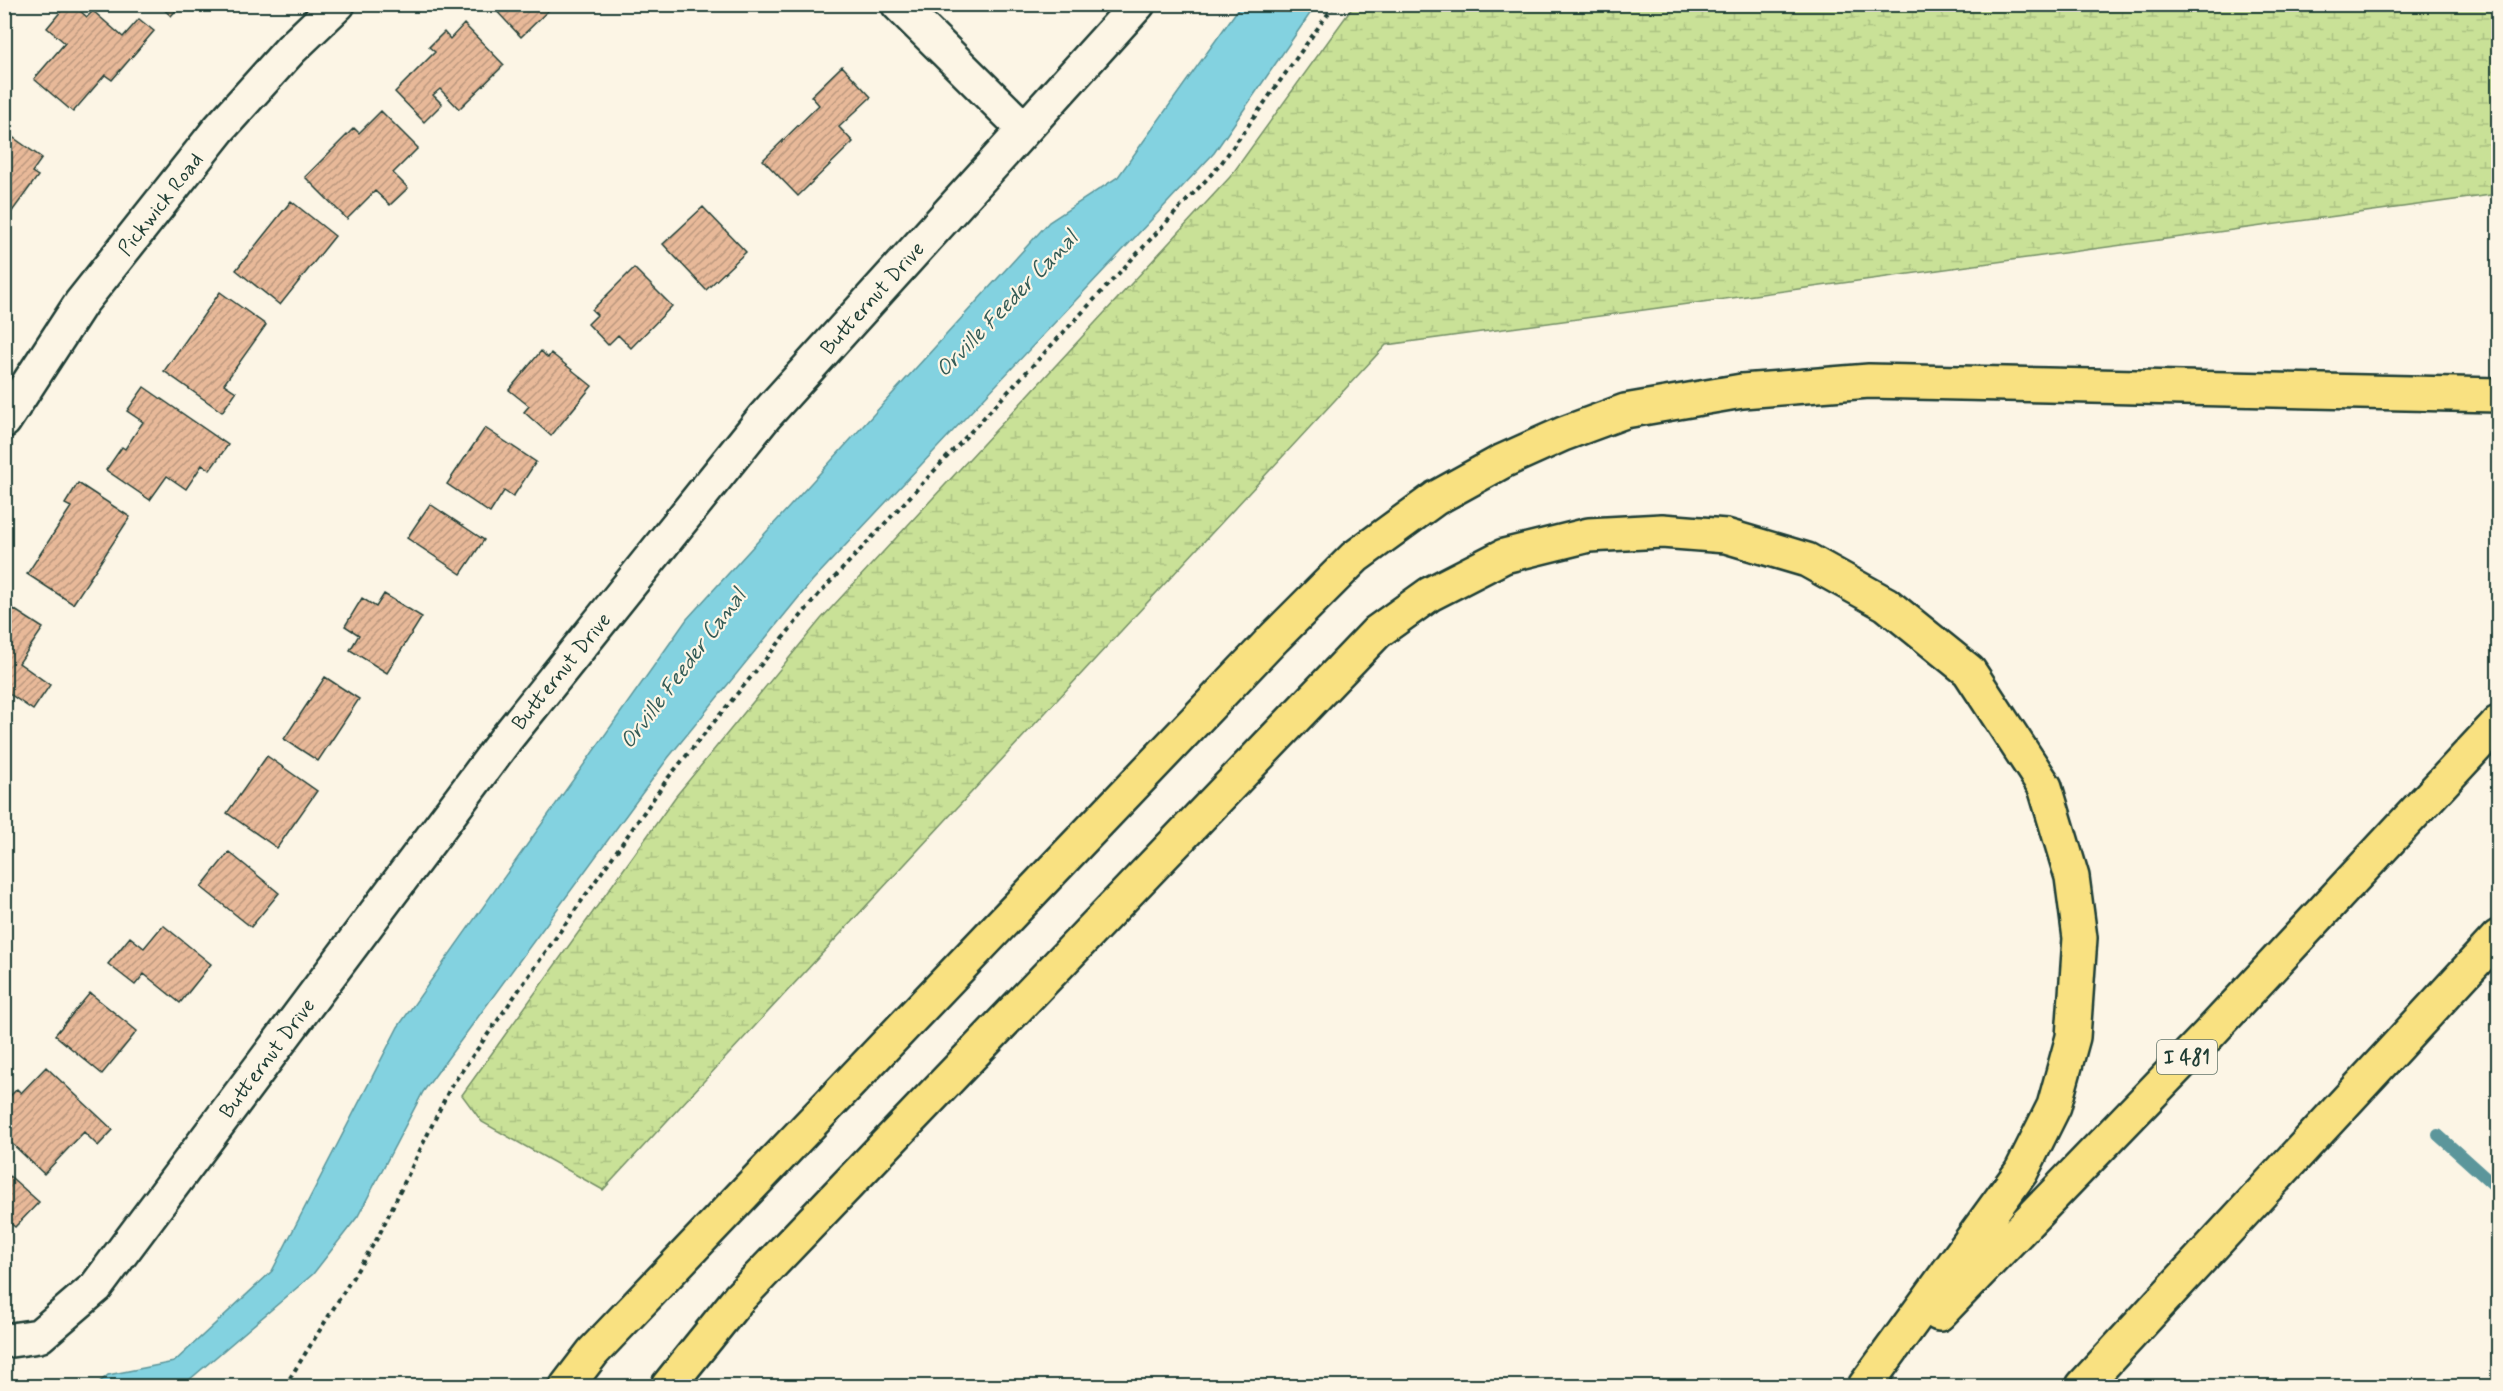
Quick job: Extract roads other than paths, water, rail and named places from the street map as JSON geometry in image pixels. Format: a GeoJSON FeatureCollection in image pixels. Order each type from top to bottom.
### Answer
{"type":"FeatureCollection","features":[{"type":"Feature","properties":{"kind":"highway"},"geometry":{"type":"LineString","coordinates":[[567,1386],[593,1352],[1275,637],[1347,565],[1436,498],[1503,461],[1563,434],[1624,411],[1742,391],[1869,381],[2499,395]]}},
{"type":"Feature","properties":{"kind":"highway"},"geometry":{"type":"LineString","coordinates":[[669,1386],[739,1298],[1377,632],[1430,594],[1504,556],[1589,535],[1662,531],[1726,536],[1807,560],[1886,604],[1970,671],[2045,787],[2072,877],[2080,938],[2073,1037],[2054,1106],[2021,1172],[1867,1386]]}},
{"type":"Feature","properties":{"kind":"highway","name":"I 481"},"geometry":{"type":"LineString","coordinates":[[1867,1386],[2208,1035],[2499,723]]}},
{"type":"Feature","properties":{"kind":"highway"},"geometry":{"type":"LineString","coordinates":[[2083,1386],[2499,937]]}},
{"type":"Feature","properties":{"kind":"street","name":"Pickwick Road"},"geometry":{"type":"LineString","coordinates":[[4,422],[81,303],[211,138],[291,49],[338,4]]}},
{"type":"Feature","properties":{"kind":"street"},"geometry":{"type":"LineString","coordinates":[[898,4],[1024,129]]}},
{"type":"Feature","properties":{"kind":"street","name":"Butternut Drive"},"geometry":{"type":"LineString","coordinates":[[4,1341],[39,1336],[96,1287],[520,721],[765,416],[1138,4]]}},
{"type":"Feature","properties":{"kind":"water","name":"Orville Feeder Canal"},"geometry":{"type":"Polygon","coordinates":[[[1241,5],[1316,5],[1214,153],[812,581],[668,758],[423,1092],[358,1216],[313,1274],[182,1386],[95,1386],[108,1375],[174,1362],[272,1271],[398,1027],[687,619],[1049,222],[1118,177],[1241,5]]]}},
{"type":"Feature","properties":{"kind":"waterway"},"geometry":{"type":"LineString","coordinates":[[2438,1135],[2498,1189]]}}]}
